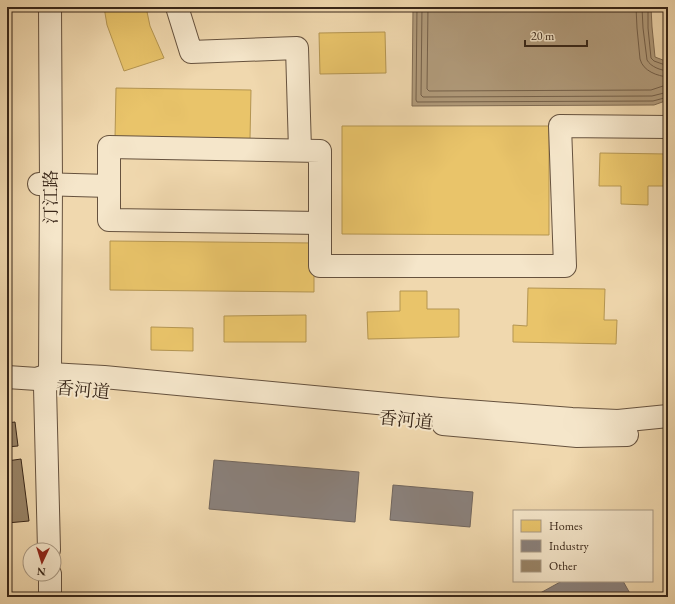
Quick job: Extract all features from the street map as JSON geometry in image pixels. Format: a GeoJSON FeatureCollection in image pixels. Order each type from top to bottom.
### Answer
{"type":"FeatureCollection","features":[{"type":"Feature","properties":{"kind":"street","name":"汀江路"},"geometry":{"type":"LineString","coordinates":[[38,7],[45,184]]}},
{"type":"Feature","properties":{"kind":"street","name":"汀江路"},"geometry":{"type":"LineString","coordinates":[[49,542],[44,380],[45,184],[50,7]]}},
{"type":"Feature","properties":{"kind":"street"},"geometry":{"type":"LineString","coordinates":[[177,7],[192,52],[297,48],[300,150]]}},
{"type":"Feature","properties":{"kind":"street"},"geometry":{"type":"LineString","coordinates":[[319,224],[109,220],[109,147],[320,151],[320,266],[565,266],[560,126],[668,128]]}},
{"type":"Feature","properties":{"kind":"street"},"geometry":{"type":"LineString","coordinates":[[45,184],[108,186]]}},
{"type":"Feature","properties":{"kind":"street"},"geometry":{"type":"LineString","coordinates":[[7,377],[44,380]]}},
{"type":"Feature","properties":{"kind":"street","name":"香河道"},"geometry":{"type":"LineString","coordinates":[[44,380],[104,377],[572,420],[618,421],[668,416]]}},
{"type":"Feature","properties":{"kind":"street","name":"香河道"},"geometry":{"type":"LineString","coordinates":[[44,380],[110,392],[577,436],[623,435],[668,430]]}},
{"type":"Feature","properties":{"kind":"water"},"geometry":{"type":"Polygon","coordinates":[[[413,7],[651,7],[655,57],[668,62],[668,100],[654,105],[412,106],[413,7]]]}},
{"type":"Feature","properties":{"kind":"building: Homes"},"geometry":{"type":"Polygon","coordinates":[[[104,7],[146,7],[150,26],[164,58],[124,71],[107,25],[104,7]]]}},
{"type":"Feature","properties":{"kind":"building: Homes"},"geometry":{"type":"Polygon","coordinates":[[[385,32],[386,73],[320,74],[319,33],[385,32]]]}},
{"type":"Feature","properties":{"kind":"building: Homes"},"geometry":{"type":"Polygon","coordinates":[[[116,88],[251,90],[250,139],[115,138],[116,88]]]}},
{"type":"Feature","properties":{"kind":"building: Homes"},"geometry":{"type":"Polygon","coordinates":[[[342,126],[549,126],[549,235],[342,234],[342,126]]]}},
{"type":"Feature","properties":{"kind":"building: Homes"},"geometry":{"type":"Polygon","coordinates":[[[600,153],[668,154],[668,186],[648,186],[648,205],[621,204],[621,186],[599,186],[600,153]]]}},
{"type":"Feature","properties":{"kind":"building: Homes"},"geometry":{"type":"Polygon","coordinates":[[[110,241],[314,243],[314,292],[110,290],[110,241]]]}},
{"type":"Feature","properties":{"kind":"building: Homes"},"geometry":{"type":"Polygon","coordinates":[[[528,288],[605,289],[604,320],[617,320],[616,344],[513,342],[513,325],[527,326],[528,288]]]}},
{"type":"Feature","properties":{"kind":"building: Homes"},"geometry":{"type":"Polygon","coordinates":[[[400,291],[427,291],[427,309],[459,309],[459,337],[368,339],[367,312],[400,311],[400,291]]]}},
{"type":"Feature","properties":{"kind":"building: Homes"},"geometry":{"type":"Polygon","coordinates":[[[306,315],[306,342],[224,342],[224,316],[306,315]]]}},
{"type":"Feature","properties":{"kind":"building: Homes"},"geometry":{"type":"Polygon","coordinates":[[[151,327],[193,328],[193,351],[151,350],[151,327]]]}},
{"type":"Feature","properties":{"kind":"building: Industry"},"geometry":{"type":"Polygon","coordinates":[[[214,460],[359,472],[355,522],[209,509],[214,460]]]}},
{"type":"Feature","properties":{"kind":"building: Industry"},"geometry":{"type":"Polygon","coordinates":[[[393,485],[473,492],[470,527],[390,520],[393,485]]]}},
{"type":"Feature","properties":{"kind":"building: Industry"},"geometry":{"type":"Polygon","coordinates":[[[560,582],[624,582],[632,597],[533,597],[560,582]]]}},
{"type":"Feature","properties":{"kind":"building: Other"},"geometry":{"type":"Polygon","coordinates":[[[15,422],[18,446],[7,447],[7,423],[15,422]]]}},
{"type":"Feature","properties":{"kind":"building: Other"},"geometry":{"type":"Polygon","coordinates":[[[21,459],[29,521],[7,523],[7,461],[21,459]]]}}]}
